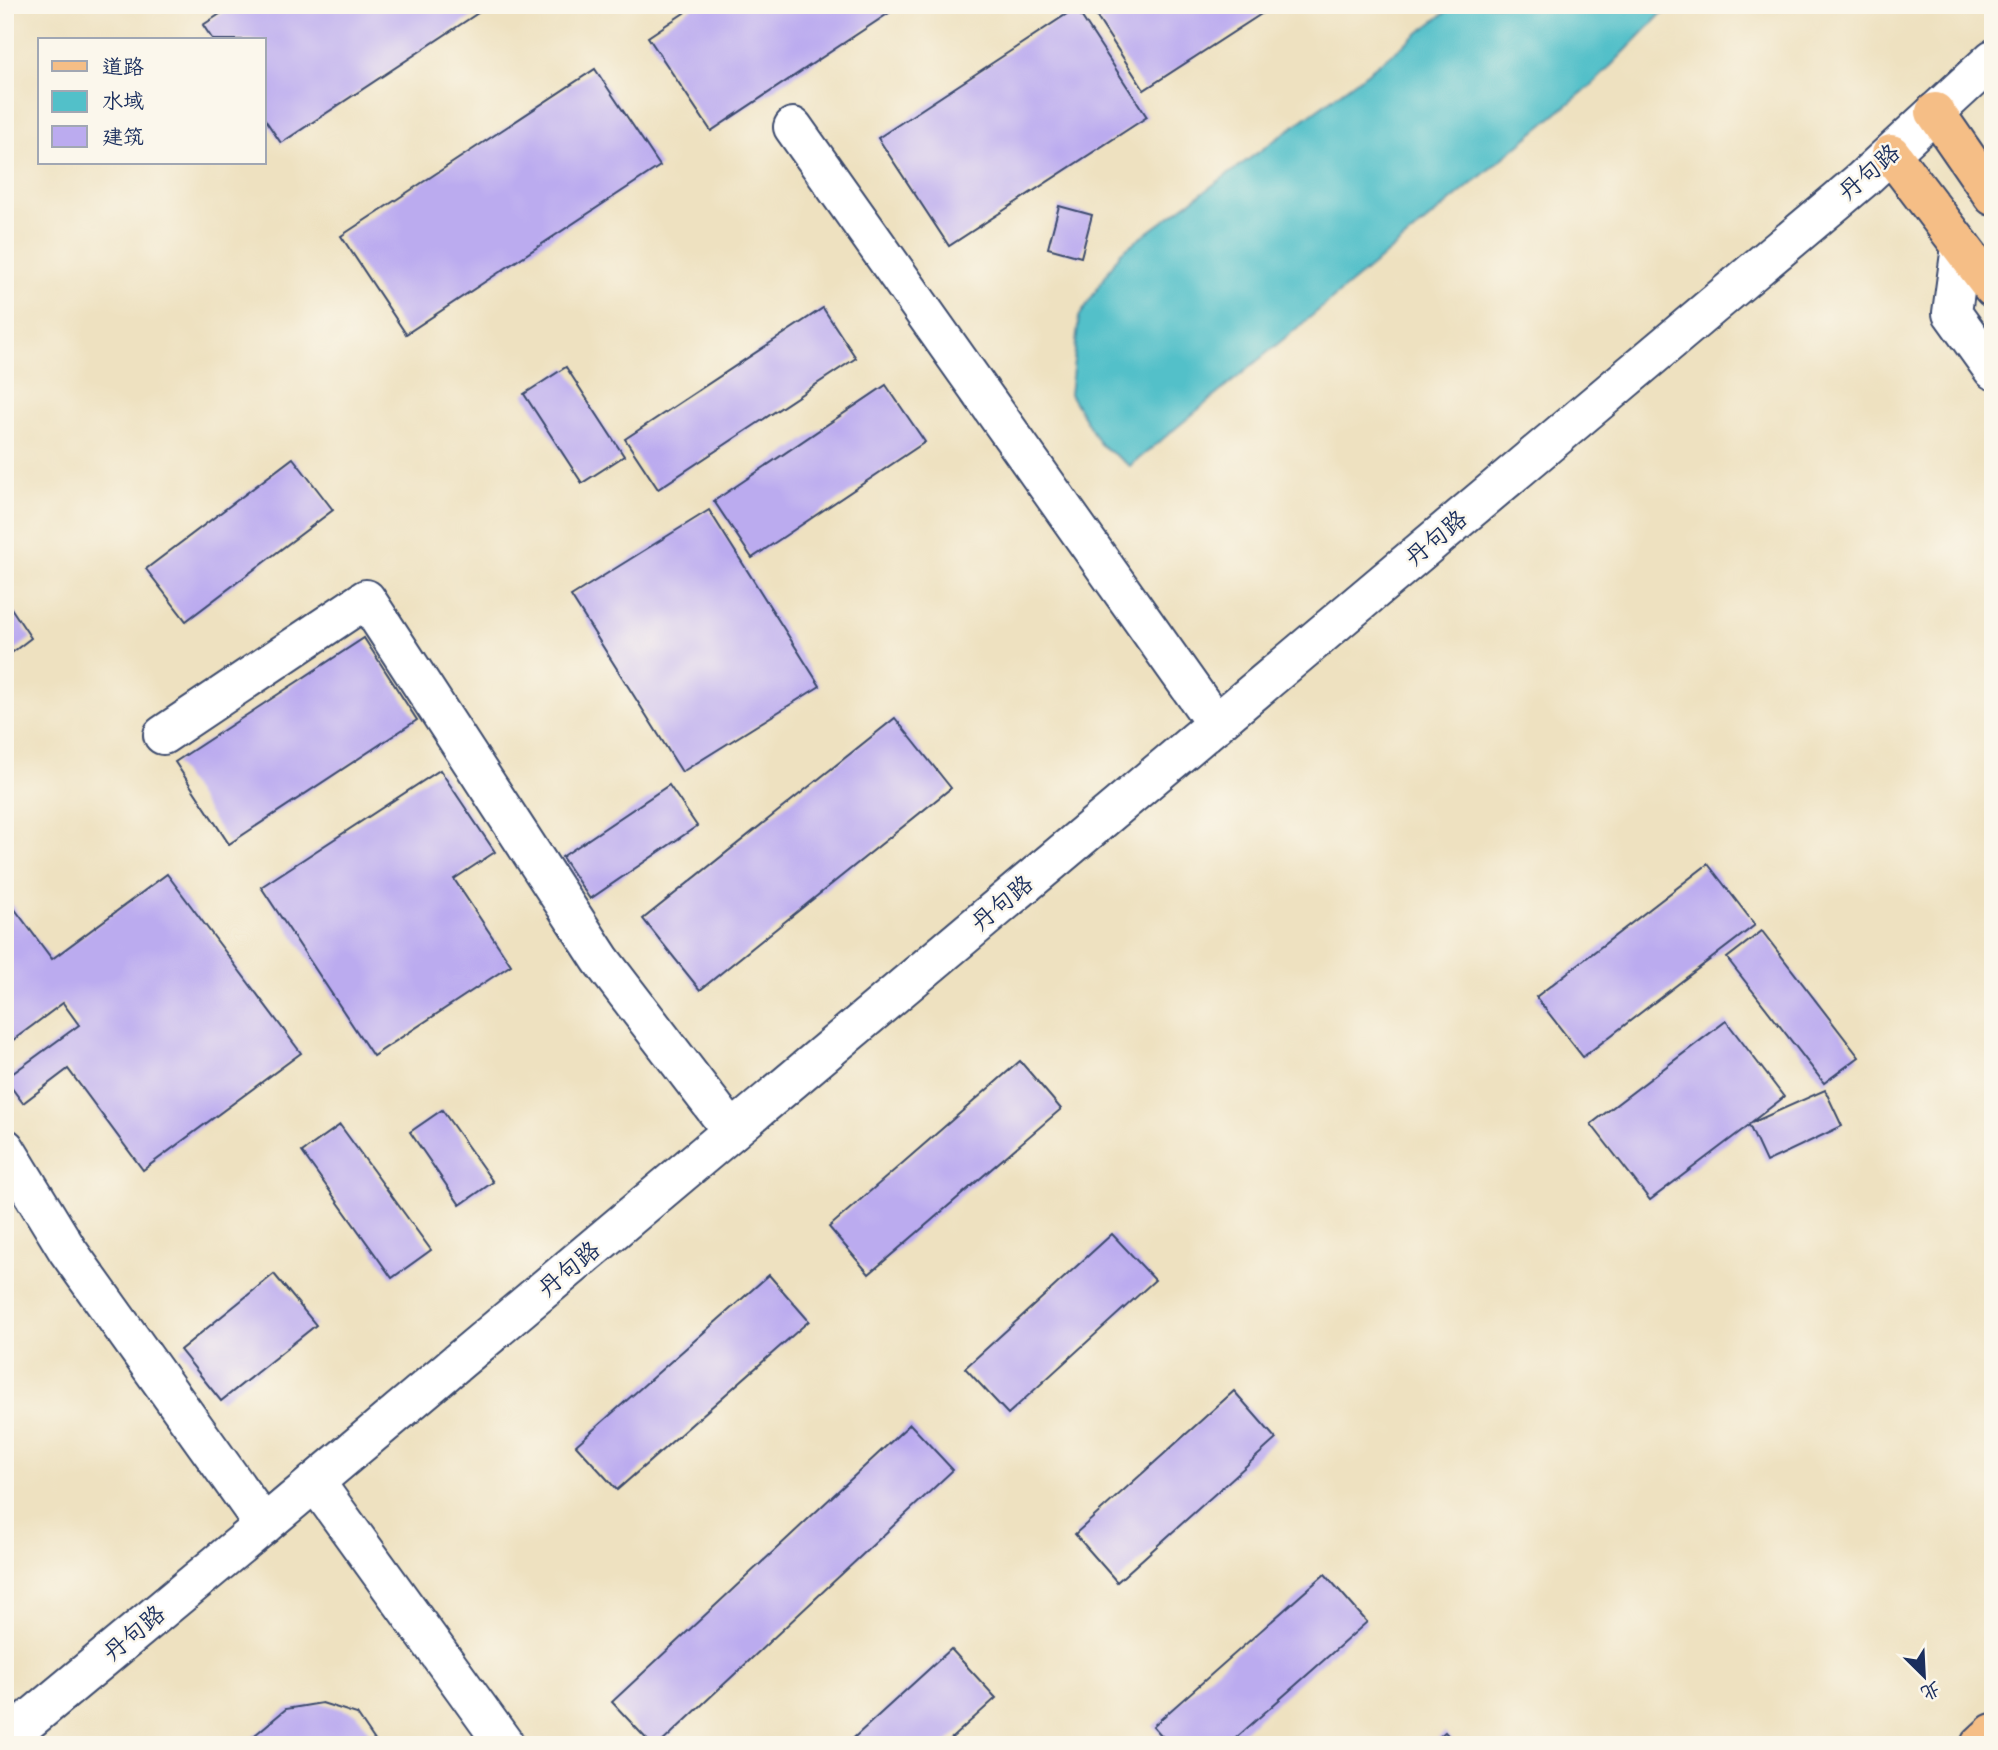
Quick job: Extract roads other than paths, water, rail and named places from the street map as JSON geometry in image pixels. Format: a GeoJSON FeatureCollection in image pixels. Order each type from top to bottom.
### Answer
{"type":"FeatureCollection","features":[{"type":"Feature","properties":{"kind":"main road"},"geometry":{"type":"LineString","coordinates":[[1936,112],[1993,197]]}},
{"type":"Feature","properties":{"kind":"main road"},"geometry":{"type":"LineString","coordinates":[[1891,154],[1993,288]]}},
{"type":"Feature","properties":{"kind":"main road"},"geometry":{"type":"LineString","coordinates":[[1980,1745],[1993,1733]]}},
{"type":"Feature","properties":{"kind":"street","name":"丹句路"},"geometry":{"type":"LineString","coordinates":[[10,1725],[264,1525],[1891,154],[1993,59]]}},
{"type":"Feature","properties":{"kind":"street"},"geometry":{"type":"LineString","coordinates":[[793,127],[1216,724]]}},
{"type":"Feature","properties":{"kind":"street"},"geometry":{"type":"LineString","coordinates":[[1961,246],[1952,313],[1993,370]]}},
{"type":"Feature","properties":{"kind":"street"},"geometry":{"type":"LineString","coordinates":[[163,735],[366,599],[601,960],[732,1131]]}},
{"type":"Feature","properties":{"kind":"street"},"geometry":{"type":"LineString","coordinates":[[5,1148],[68,1251],[264,1525]]}},
{"type":"Feature","properties":{"kind":"street"},"geometry":{"type":"LineString","coordinates":[[315,1482],[505,1745]]}},
{"type":"Feature","properties":{"kind":"water"},"geometry":{"type":"Polygon","coordinates":[[[1455,5],[1670,5],[1596,81],[1130,466],[1100,444],[1070,394],[1079,317],[1121,252],[1363,76],[1455,5]]]}}]}
